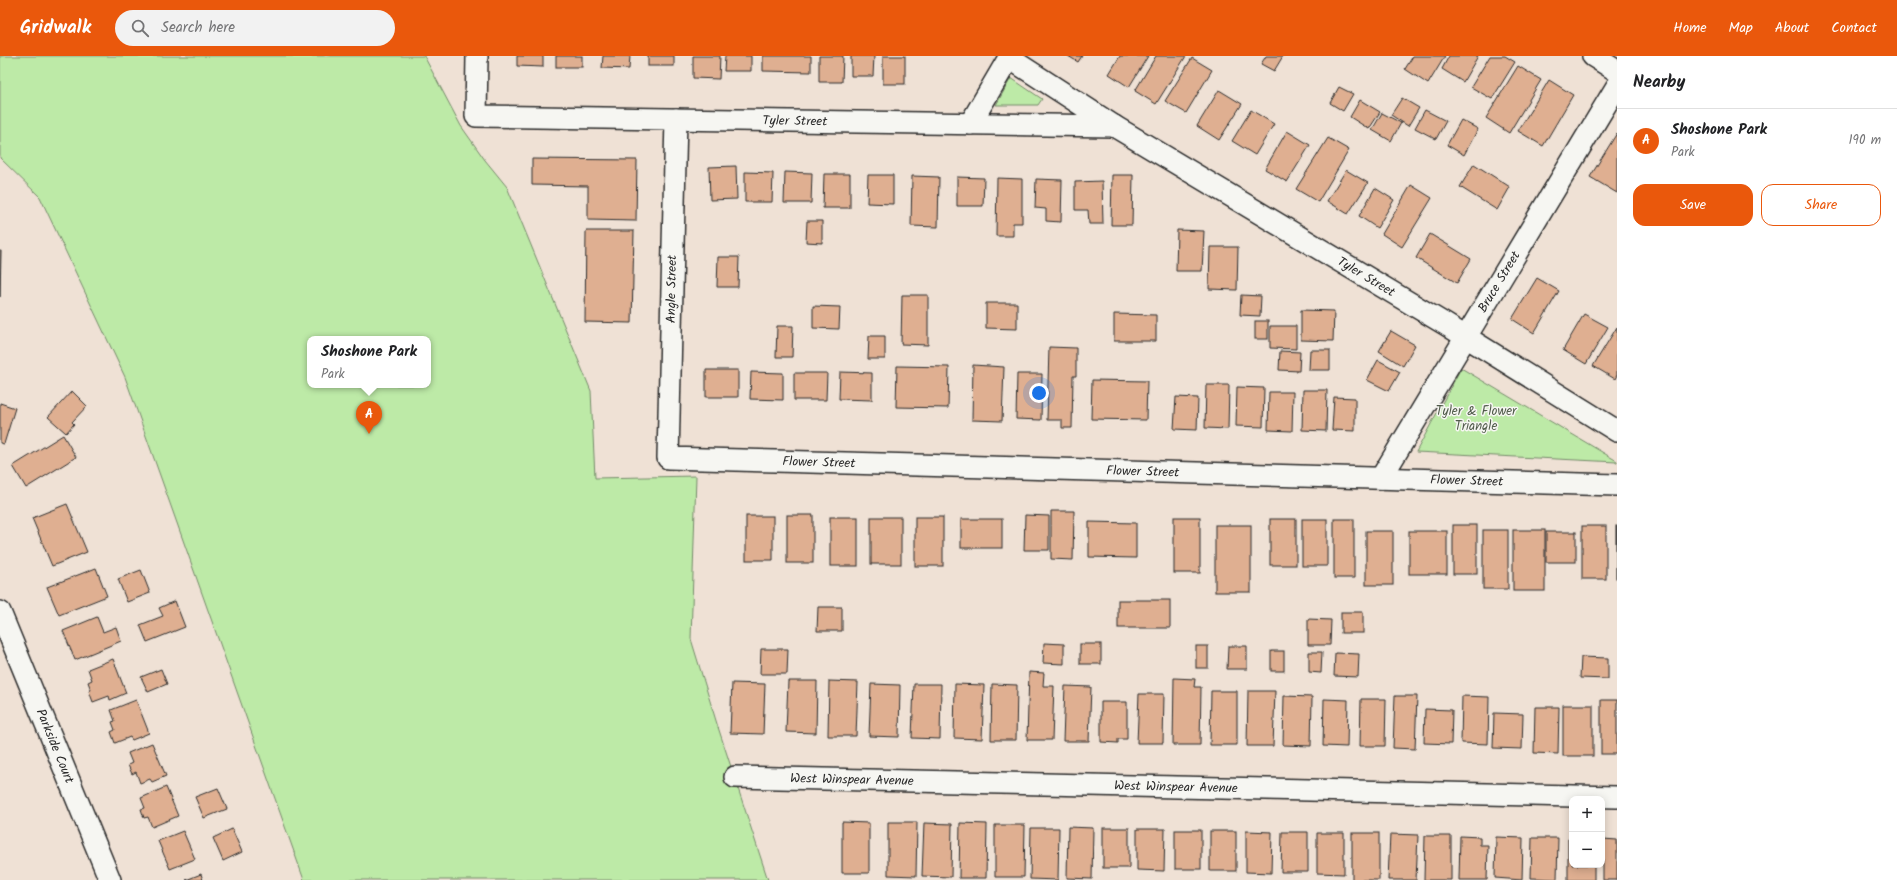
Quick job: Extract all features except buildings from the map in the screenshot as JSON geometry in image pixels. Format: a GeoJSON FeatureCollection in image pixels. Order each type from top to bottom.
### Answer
{"type":"FeatureCollection","features":[{"type":"Feature","properties":{"kind":"street","name":"Tyler Street"},"geometry":{"type":"LineString","coordinates":[[477,56],[476,116],[1114,126]]}},
{"type":"Feature","properties":{"kind":"street"},"geometry":{"type":"LineString","coordinates":[[1593,56],[1617,71]]}},
{"type":"Feature","properties":{"kind":"street","name":"Tyler Street"},"geometry":{"type":"LineString","coordinates":[[1009,57],[1114,126],[1465,337],[1617,431]]}},
{"type":"Feature","properties":{"kind":"street"},"geometry":{"type":"LineString","coordinates":[[970,124],[1009,57]]}},
{"type":"Feature","properties":{"kind":"street","name":"Bruce Street"},"geometry":{"type":"LineString","coordinates":[[1381,478],[1617,86]]}},
{"type":"Feature","properties":{"kind":"street","name":"Angle Street"},"geometry":{"type":"LineString","coordinates":[[668,458],[676,119]]}},
{"type":"Feature","properties":{"kind":"street","name":"Flower Street"},"geometry":{"type":"LineString","coordinates":[[668,458],[1617,485]]}},
{"type":"Feature","properties":{"kind":"street","name":"Parkside Court"},"geometry":{"type":"LineString","coordinates":[[0,612],[110,880]]}},
{"type":"Feature","properties":{"kind":"street","name":"West Winspear Avenue"},"geometry":{"type":"LineString","coordinates":[[735,777],[1617,797]]}},
{"type":"Feature","properties":{"kind":"green space"},"geometry":{"type":"Polygon","coordinates":[[[0,56],[424,56],[461,126],[485,160],[507,187],[591,391],[595,478],[696,476],[691,639],[768,880],[304,880],[125,377],[40,197],[0,158],[0,56]]]}},
{"type":"Feature","properties":{"kind":"green space"},"geometry":{"type":"Polygon","coordinates":[[[1011,78],[1042,99],[1038,105],[996,105],[1011,78]]]}},
{"type":"Feature","properties":{"kind":"green space","name":"Tyler & Flower Triangle"},"geometry":{"type":"Polygon","coordinates":[[[1461,368],[1617,461],[1617,462],[1416,452],[1461,368]]]}},
{"type":"Feature","properties":{"kind":"place","name":"Shoshone Park"},"geometry":{"type":"Point","coordinates":[369,434]}}]}
